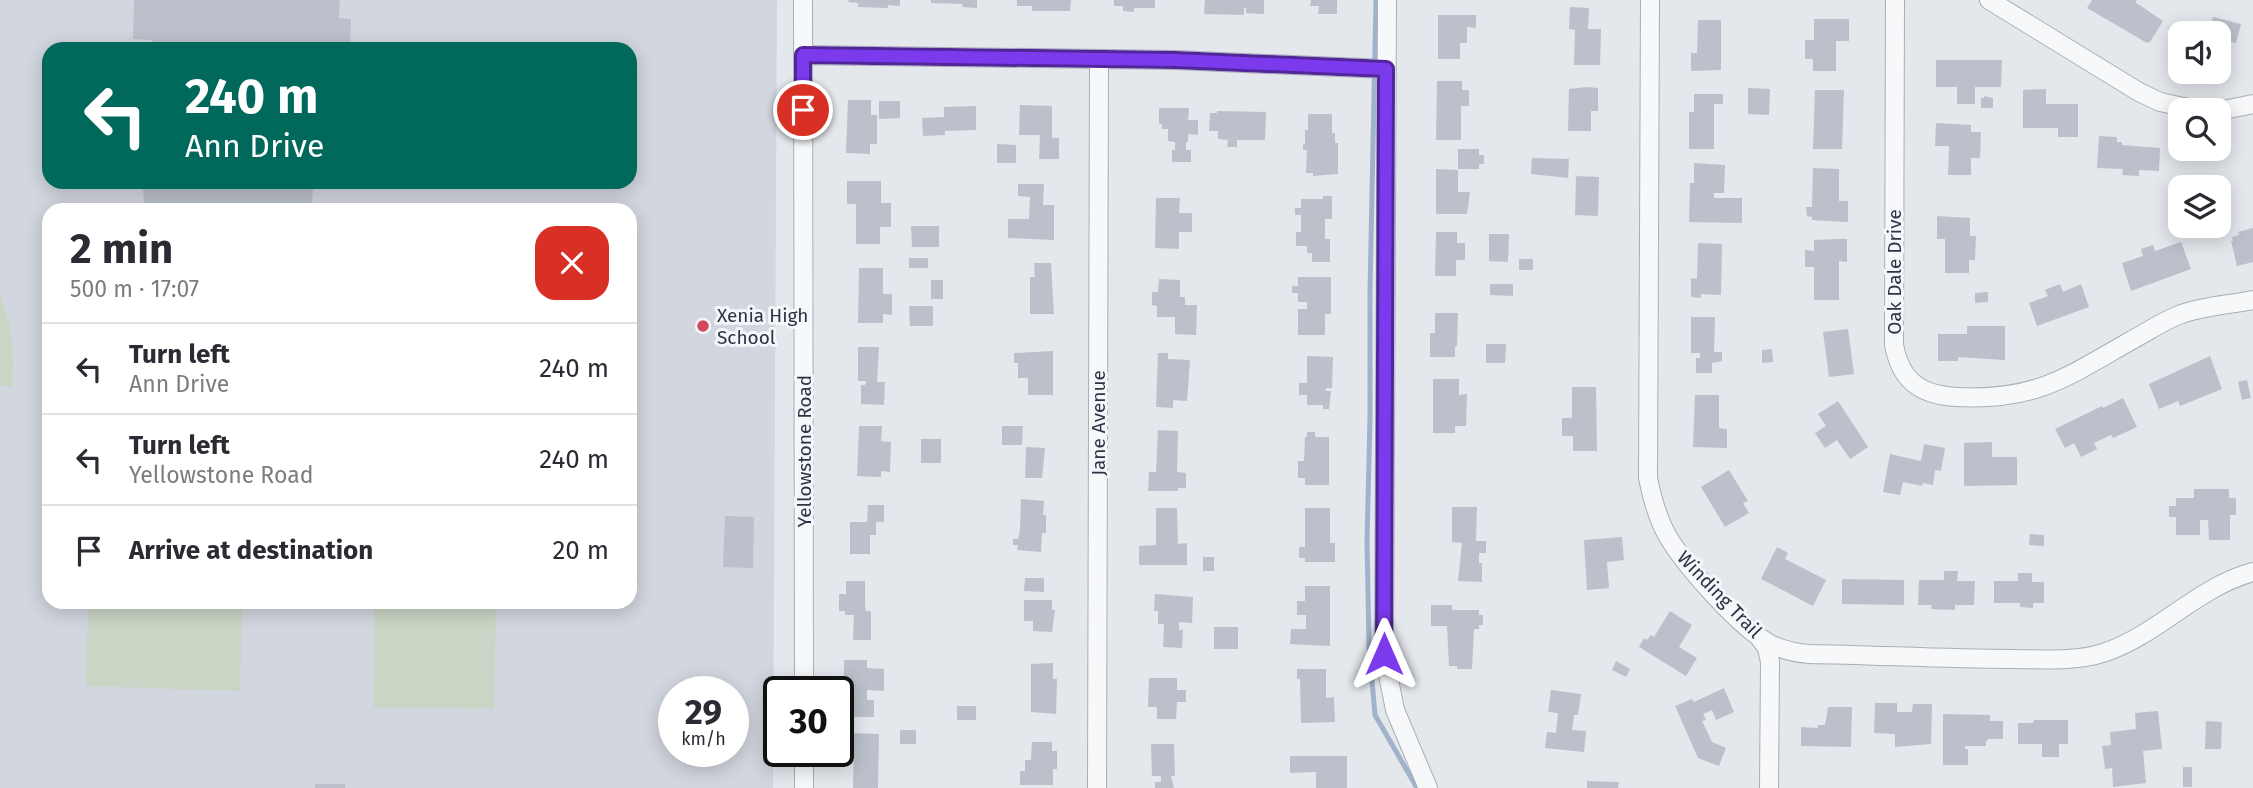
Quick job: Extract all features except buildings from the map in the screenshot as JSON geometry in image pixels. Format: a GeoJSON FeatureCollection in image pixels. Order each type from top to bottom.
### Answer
{"type":"FeatureCollection","features":[{"type":"Feature","properties":{"kind":"street","name":"Yellowstone Road"},"geometry":{"type":"LineString","coordinates":[[803,0],[804,676]]}},
{"type":"Feature","properties":{"kind":"street"},"geometry":{"type":"LineString","coordinates":[[1387,0],[1384,654],[1395,710],[1428,788]]}},
{"type":"Feature","properties":{"kind":"street","name":"Winding Trail"},"geometry":{"type":"LineString","coordinates":[[1650,0],[1648,478],[1657,514],[1676,550],[1705,584],[1758,637],[1784,649],[1809,654],[1967,659],[2063,659],[2089,656],[2126,644],[2220,584],[2253,572]]}},
{"type":"Feature","properties":{"kind":"street","name":"Oak Dale Drive"},"geometry":{"type":"LineString","coordinates":[[1895,0],[1894,345],[1904,374],[1914,385],[1927,392],[1945,396],[2007,397],[2031,392],[2065,378],[2179,315],[2253,300]]}},
{"type":"Feature","properties":{"kind":"street"},"geometry":{"type":"LineString","coordinates":[[1989,0],[2139,92],[2168,104]]}},
{"type":"Feature","properties":{"kind":"street"},"geometry":{"type":"LineString","coordinates":[[803,55],[1099,59],[1386,69]]}},
{"type":"Feature","properties":{"kind":"street","name":"Jane Avenue"},"geometry":{"type":"LineString","coordinates":[[1097,788],[1099,59]]}},
{"type":"Feature","properties":{"kind":"street"},"geometry":{"type":"LineString","coordinates":[[2231,109],[2253,104]]}},
{"type":"Feature","properties":{"kind":"street"},"geometry":{"type":"LineString","coordinates":[[1758,637],[1767,648],[1770,662],[1769,788]]}},
{"type":"Feature","properties":{"kind":"street"},"geometry":{"type":"LineString","coordinates":[[804,767],[804,788]]}},
{"type":"Feature","properties":{"kind":"shaded area","name":"Xenia High School"},"geometry":{"type":"Polygon","coordinates":[[[0,0],[777,0],[774,676],[763,676],[763,767],[773,767],[773,788],[0,788],[0,0]]]}},
{"type":"Feature","properties":{"kind":"green space"},"geometry":{"type":"Polygon","coordinates":[[[0,295],[12,340],[12,387],[0,386],[0,295]]]}},
{"type":"Feature","properties":{"kind":"green space"},"geometry":{"type":"Polygon","coordinates":[[[88,609],[242,609],[240,691],[86,686],[88,609]]]}},
{"type":"Feature","properties":{"kind":"green space"},"geometry":{"type":"Polygon","coordinates":[[[375,609],[496,609],[494,709],[374,707],[375,609]]]}},
{"type":"Feature","properties":{"kind":"waterway"},"geometry":{"type":"LineString","coordinates":[[1376,0],[1367,541],[1369,646],[1375,715],[1417,788]]}},
{"type":"Feature","properties":{"kind":"place","name":"Xenia High School"},"geometry":{"type":"Point","coordinates":[703,326]}},
{"type":"Feature","properties":{"kind":"route"},"geometry":{"type":"LineString","coordinates":[[803,110],[803,55],[1175,60],[1386,69],[1384,654]]}}]}
